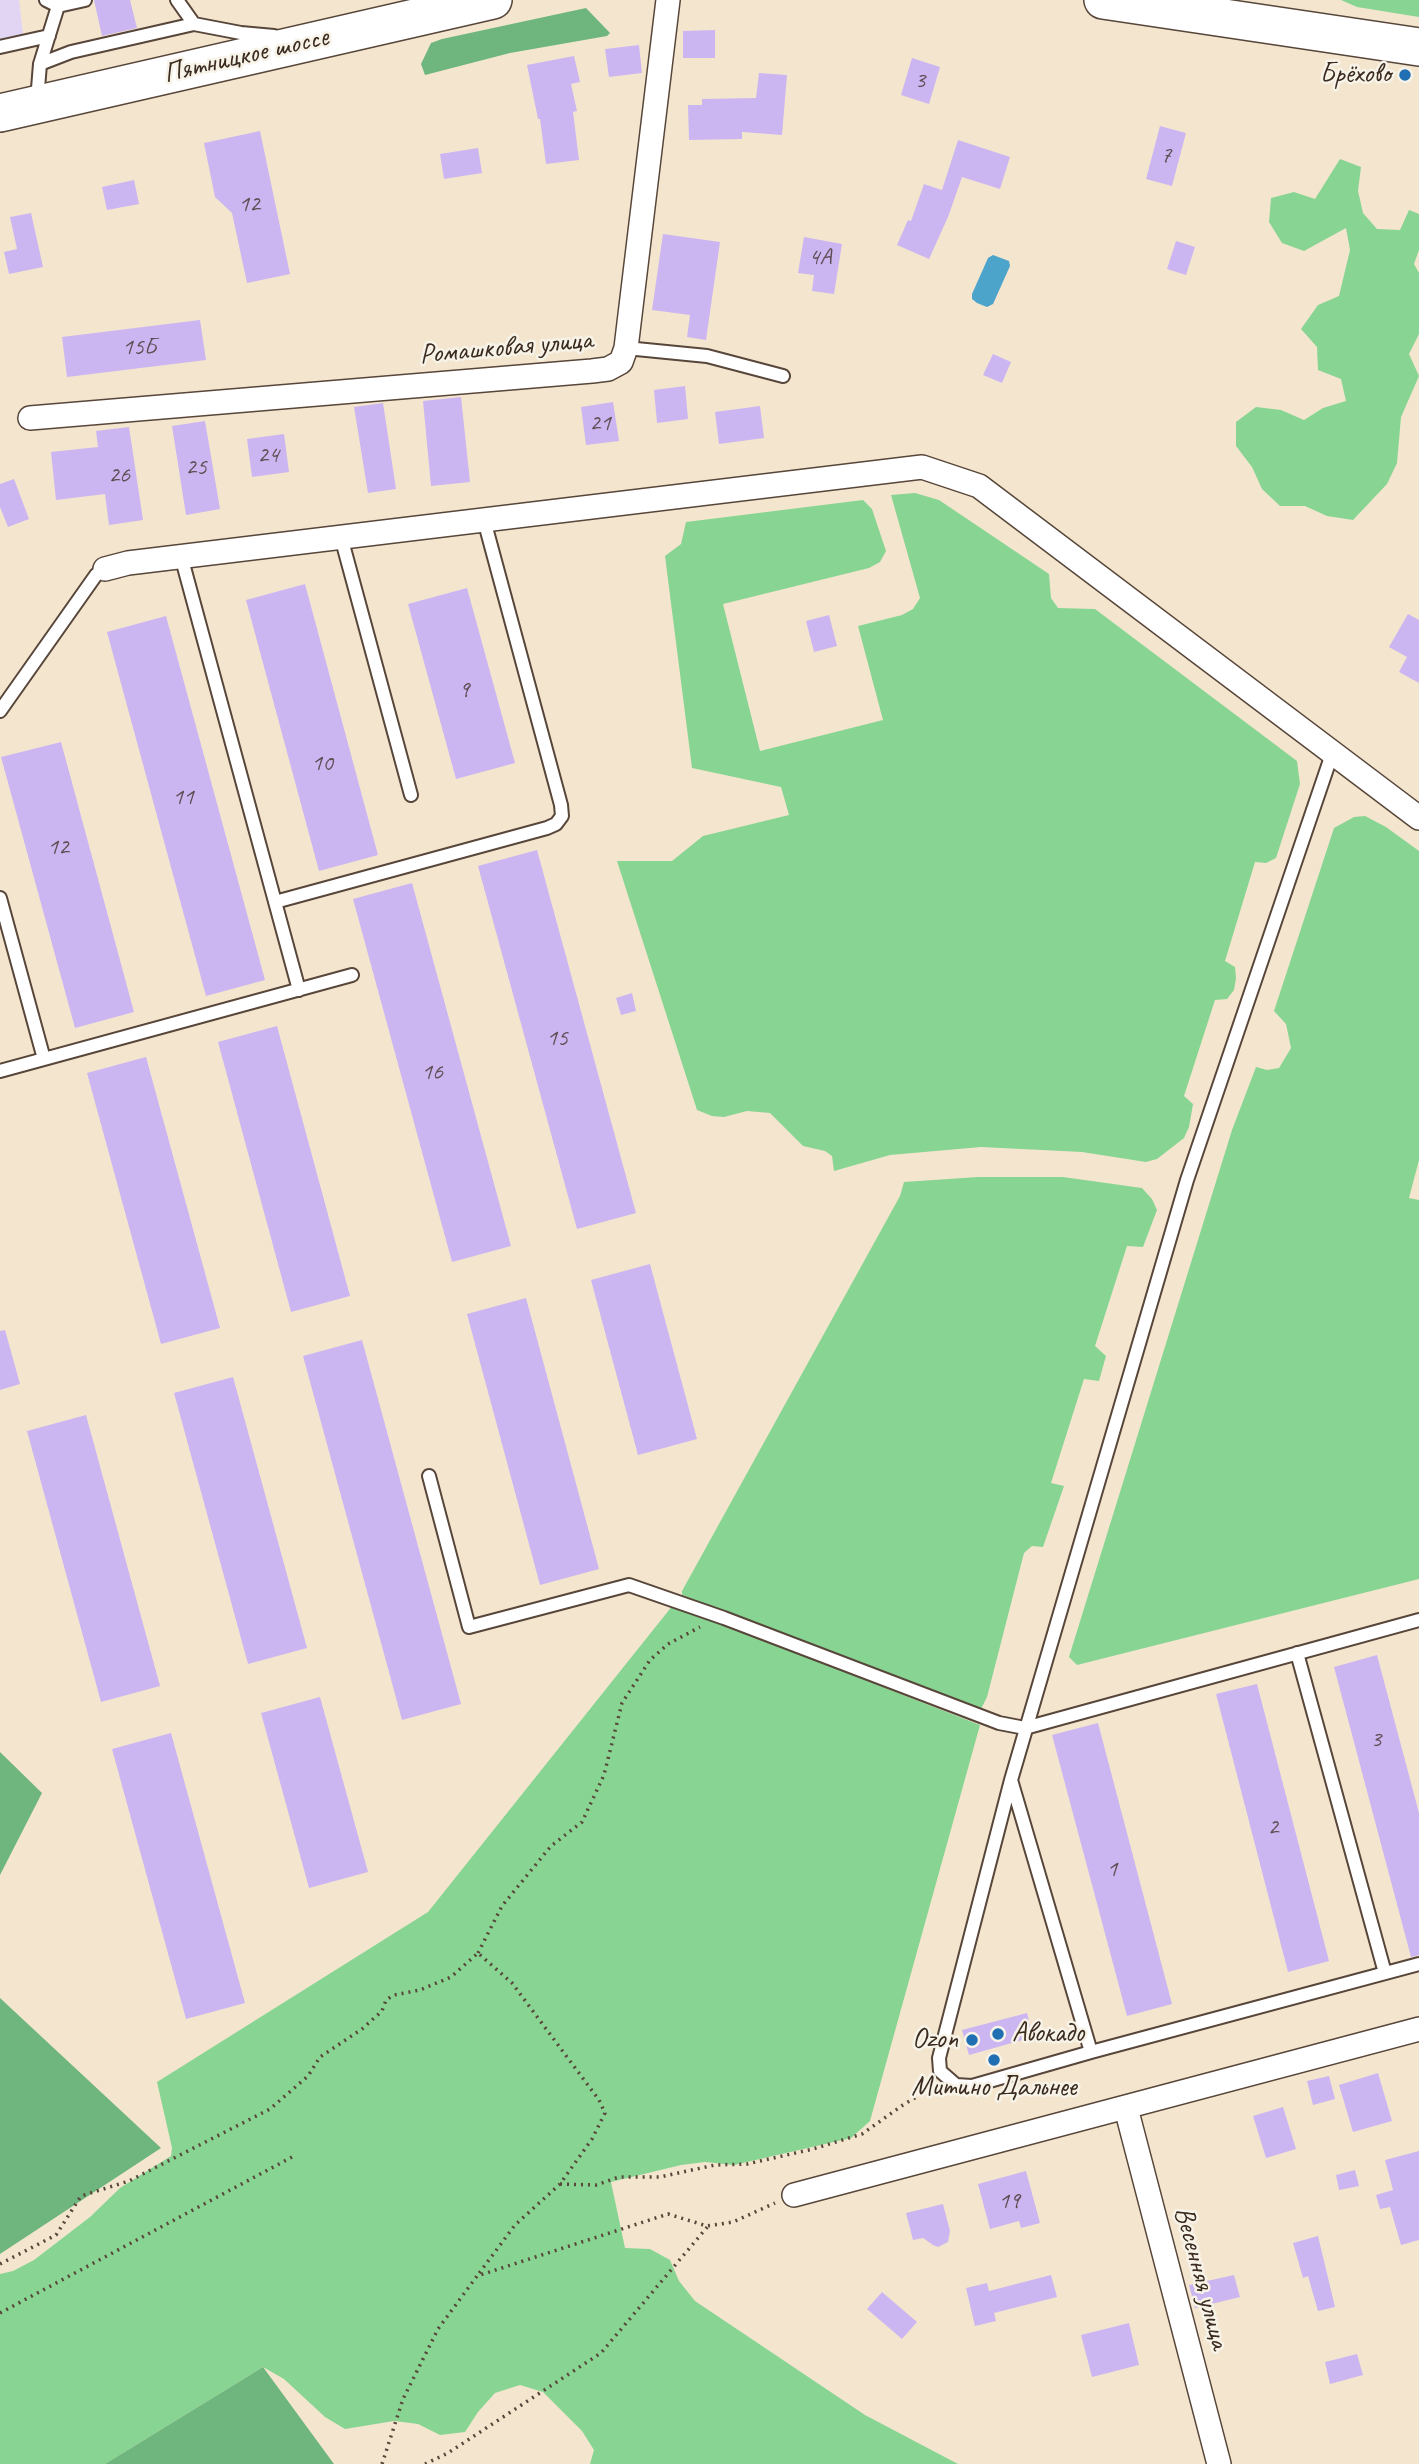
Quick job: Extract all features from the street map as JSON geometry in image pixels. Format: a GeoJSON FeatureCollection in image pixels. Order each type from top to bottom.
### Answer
{"type":"FeatureCollection","features":[{"type":"Feature","properties":{"kind":"main road","name":"Пятницкое шоссе"},"geometry":{"type":"LineString","coordinates":[[0,113],[493,0]]}},
{"type":"Feature","properties":{"kind":"main road"},"geometry":{"type":"LineString","coordinates":[[1103,0],[1215,9],[1419,47]]}},
{"type":"Feature","properties":{"kind":"main road"},"geometry":{"type":"LineString","coordinates":[[0,104],[36,105]]}},
{"type":"Feature","properties":{"kind":"street","name":"Ромашковая улица"},"geometry":{"type":"LineString","coordinates":[[30,418],[592,372],[608,369],[621,362],[626,348],[668,0]]}},
{"type":"Feature","properties":{"kind":"street"},"geometry":{"type":"LineString","coordinates":[[105,569],[181,556],[922,467],[979,486],[1419,818]]}},
{"type":"Feature","properties":{"kind":"street"},"geometry":{"type":"LineString","coordinates":[[794,2195],[1419,2029]]}},
{"type":"Feature","properties":{"kind":"street","name":"Весенняя улица"},"geometry":{"type":"LineString","coordinates":[[1126,2108],[1219,2464]]}},
{"type":"Feature","properties":{"kind":"lane"},"geometry":{"type":"LineString","coordinates":[[46,0],[58,6],[85,0]]}},
{"type":"Feature","properties":{"kind":"lane"},"geometry":{"type":"LineString","coordinates":[[177,0],[194,24]]}},
{"type":"Feature","properties":{"kind":"lane"},"geometry":{"type":"LineString","coordinates":[[36,105],[40,64],[58,6]]}},
{"type":"Feature","properties":{"kind":"lane"},"geometry":{"type":"LineString","coordinates":[[40,64],[71,52],[194,24],[242,33],[316,40]]}},
{"type":"Feature","properties":{"kind":"lane"},"geometry":{"type":"LineString","coordinates":[[0,47],[49,36]]}},
{"type":"Feature","properties":{"kind":"lane"},"geometry":{"type":"LineString","coordinates":[[626,348],[707,356],[783,376]]}},
{"type":"Feature","properties":{"kind":"lane"},"geometry":{"type":"LineString","coordinates":[[275,902],[547,828],[556,824],[562,816],[484,520]]}},
{"type":"Feature","properties":{"kind":"lane"},"geometry":{"type":"LineString","coordinates":[[341,537],[411,795]]}},
{"type":"Feature","properties":{"kind":"lane"},"geometry":{"type":"LineString","coordinates":[[181,556],[299,990]]}},
{"type":"Feature","properties":{"kind":"lane"},"geometry":{"type":"LineString","coordinates":[[0,711],[96,575],[105,569]]}},
{"type":"Feature","properties":{"kind":"lane"},"geometry":{"type":"LineString","coordinates":[[1332,754],[1187,1180],[1011,1780],[939,2058],[940,2071],[956,2085],[972,2087],[1091,2052],[1419,1964]]}},
{"type":"Feature","properties":{"kind":"lane"},"geometry":{"type":"LineString","coordinates":[[0,898],[44,1059]]}},
{"type":"Feature","properties":{"kind":"lane"},"geometry":{"type":"LineString","coordinates":[[0,1071],[352,975]]}},
{"type":"Feature","properties":{"kind":"lane"},"geometry":{"type":"LineString","coordinates":[[429,1476],[469,1627],[629,1585],[724,1618],[999,1723],[1026,1728],[1419,1620]]}},
{"type":"Feature","properties":{"kind":"lane"},"geometry":{"type":"LineString","coordinates":[[1297,1653],[1385,1973]]}},
{"type":"Feature","properties":{"kind":"lane"},"geometry":{"type":"LineString","coordinates":[[1011,1780],[1091,2052]]}},
{"type":"Feature","properties":{"kind":"path"},"geometry":{"type":"LineString","coordinates":[[0,2264],[56,2235],[81,2196],[129,2181],[270,2109],[308,2076],[320,2057],[362,2029],[382,2011],[386,2000],[451,1977],[478,1953],[502,1906],[551,1846],[582,1822],[604,1775],[622,1703],[650,1660],[677,1639],[724,1618]]}},
{"type":"Feature","properties":{"kind":"path"},"geometry":{"type":"LineString","coordinates":[[382,2464],[403,2399],[438,2329],[515,2225],[560,2184],[592,2139],[605,2113],[599,2100],[512,1983],[478,1953]]}},
{"type":"Feature","properties":{"kind":"path"},"geometry":{"type":"LineString","coordinates":[[560,2184],[596,2185],[619,2177],[660,2177],[715,2165],[747,2164],[813,2149],[862,2134],[947,2079]]}},
{"type":"Feature","properties":{"kind":"path"},"geometry":{"type":"LineString","coordinates":[[0,2313],[294,2156]]}},
{"type":"Feature","properties":{"kind":"path"},"geometry":{"type":"LineString","coordinates":[[477,2276],[668,2214],[707,2226],[733,2221],[794,2195]]}},
{"type":"Feature","properties":{"kind":"path"},"geometry":{"type":"LineString","coordinates":[[425,2464],[448,2453],[601,2353],[710,2224]]}},
{"type":"Feature","properties":{"kind":"shaded area"},"geometry":{"type":"Polygon","coordinates":[[[0,0],[19,0],[24,41],[0,45],[0,0]]]}},
{"type":"Feature","properties":{"kind":"green space"},"geometry":{"type":"Polygon","coordinates":[[[1341,0],[1419,0],[1419,17],[1357,7],[1341,0]]]}},
{"type":"Feature","properties":{"kind":"green space"},"geometry":{"type":"Polygon","coordinates":[[[586,8],[610,33],[607,36],[510,53],[425,75],[421,64],[431,43],[586,8]]]}},
{"type":"Feature","properties":{"kind":"green space"},"geometry":{"type":"Polygon","coordinates":[[[1340,159],[1361,167],[1358,191],[1363,213],[1377,229],[1400,230],[1409,210],[1419,214],[1419,250],[1414,264],[1419,273],[1419,334],[1409,354],[1419,376],[1401,417],[1397,463],[1387,484],[1353,520],[1327,516],[1305,506],[1280,506],[1262,489],[1252,467],[1236,446],[1236,422],[1256,407],[1281,410],[1304,420],[1323,408],[1346,401],[1341,379],[1318,370],[1317,347],[1301,329],[1318,305],[1339,296],[1350,250],[1346,228],[1304,251],[1282,243],[1269,222],[1271,198],[1294,192],[1315,199],[1340,159]]]}},
{"type":"Feature","properties":{"kind":"green space"},"geometry":{"type":"Polygon","coordinates":[[[915,493],[939,500],[1049,574],[1051,598],[1058,608],[1095,609],[1297,761],[1300,784],[1276,858],[1266,863],[1255,862],[1225,961],[1235,967],[1234,990],[1227,999],[1215,1000],[1184,1096],[1193,1104],[1189,1127],[1184,1138],[1157,1159],[1146,1162],[1082,1152],[981,1147],[890,1155],[834,1171],[832,1156],[825,1151],[803,1146],[770,1113],[747,1111],[724,1117],[697,1110],[617,861],[672,861],[703,836],[789,815],[781,787],[692,768],[665,556],[681,544],[686,522],[863,500],[872,509],[886,551],[880,562],[869,568],[723,604],[760,751],[883,720],[858,626],[902,615],[913,609],[920,598],[891,495],[915,493]]]}},
{"type":"Feature","properties":{"kind":"green space"},"geometry":{"type":"Polygon","coordinates":[[[1365,816],[1386,827],[1419,851],[1419,1160],[1409,1198],[1419,1200],[1419,1579],[1077,1665],[1069,1657],[1232,1130],[1256,1067],[1267,1070],[1279,1068],[1291,1048],[1286,1024],[1274,1011],[1334,828],[1354,817],[1365,816]]]}},
{"type":"Feature","properties":{"kind":"green space"},"geometry":{"type":"Polygon","coordinates":[[[978,1177],[1063,1177],[1142,1188],[1157,1210],[1143,1247],[1127,1246],[1095,1346],[1106,1356],[1099,1381],[1084,1379],[1051,1483],[1064,1486],[1043,1547],[1032,1546],[1024,1553],[987,1697],[981,1709],[682,1595],[900,1196],[904,1182],[978,1177]]]}},
{"type":"Feature","properties":{"kind":"green space"},"geometry":{"type":"Polygon","coordinates":[[[673,1605],[980,1725],[870,2121],[851,2138],[734,2165],[705,2162],[681,2165],[611,2182],[625,2248],[650,2249],[670,2260],[679,2281],[695,2301],[865,2415],[958,2464],[590,2464],[594,2450],[582,2431],[543,2392],[520,2385],[495,2393],[465,2432],[440,2435],[418,2424],[394,2421],[345,2429],[325,2417],[284,2379],[263,2367],[105,2464],[0,2464],[0,2274],[13,2271],[34,2260],[90,2217],[120,2188],[171,2156],[172,2148],[157,2082],[428,1912],[673,1605]]]}},
{"type":"Feature","properties":{"kind":"green space"},"geometry":{"type":"Polygon","coordinates":[[[0,1752],[42,1793],[0,1875],[0,1752]]]}},
{"type":"Feature","properties":{"kind":"green space"},"geometry":{"type":"Polygon","coordinates":[[[0,1998],[161,2148],[0,2254],[0,1998]]]}},
{"type":"Feature","properties":{"kind":"green space"},"geometry":{"type":"Polygon","coordinates":[[[263,2367],[334,2464],[105,2464],[263,2367]]]}},
{"type":"Feature","properties":{"kind":"water"},"geometry":{"type":"Polygon","coordinates":[[[993,255],[1009,261],[1010,266],[993,304],[987,307],[972,299],[972,294],[988,258],[993,255]]]}},
{"type":"Feature","properties":{"kind":"building"},"geometry":{"type":"Polygon","coordinates":[[[94,0],[130,0],[137,28],[102,36],[94,0]]]}},
{"type":"Feature","properties":{"kind":"building"},"geometry":{"type":"Polygon","coordinates":[[[715,30],[715,58],[683,58],[683,31],[715,30]]]}},
{"type":"Feature","properties":{"kind":"building"},"geometry":{"type":"Polygon","coordinates":[[[639,45],[642,73],[609,77],[605,49],[639,45]]]}},
{"type":"Feature","properties":{"kind":"building"},"geometry":{"type":"Polygon","coordinates":[[[574,56],[580,82],[571,84],[577,111],[573,112],[579,160],[546,164],[540,119],[527,65],[574,56]]]}},
{"type":"Feature","properties":{"kind":"building"},"geometry":{"type":"Polygon","coordinates":[[[912,58],[940,67],[929,104],[901,95],[912,58]]]}},
{"type":"Feature","properties":{"kind":"building"},"geometry":{"type":"Polygon","coordinates":[[[759,73],[787,75],[782,135],[742,132],[742,139],[689,140],[688,105],[702,105],[702,99],[756,98],[759,73]]]}},
{"type":"Feature","properties":{"kind":"building"},"geometry":{"type":"Polygon","coordinates":[[[1160,126],[1186,133],[1172,186],[1146,179],[1160,126]]]}},
{"type":"Feature","properties":{"kind":"building"},"geometry":{"type":"Polygon","coordinates":[[[260,131],[290,274],[247,283],[232,213],[215,197],[204,143],[260,131]]]}},
{"type":"Feature","properties":{"kind":"building"},"geometry":{"type":"Polygon","coordinates":[[[958,140],[1010,157],[1000,189],[962,177],[929,259],[897,245],[908,220],[911,221],[924,184],[942,190],[958,140]]]}},
{"type":"Feature","properties":{"kind":"building"},"geometry":{"type":"Polygon","coordinates":[[[478,148],[482,173],[444,179],[440,154],[478,148]]]}},
{"type":"Feature","properties":{"kind":"building"},"geometry":{"type":"Polygon","coordinates":[[[134,180],[139,204],[107,210],[102,187],[134,180]]]}},
{"type":"Feature","properties":{"kind":"building"},"geometry":{"type":"Polygon","coordinates":[[[31,213],[43,267],[9,274],[4,252],[17,249],[10,217],[31,213]]]}},
{"type":"Feature","properties":{"kind":"building"},"geometry":{"type":"Polygon","coordinates":[[[663,234],[720,242],[706,340],[687,337],[690,315],[652,310],[663,234]]]}},
{"type":"Feature","properties":{"kind":"building"},"geometry":{"type":"Polygon","coordinates":[[[804,237],[842,244],[834,294],[812,291],[814,275],[798,273],[804,237]]]}},
{"type":"Feature","properties":{"kind":"building"},"geometry":{"type":"Polygon","coordinates":[[[1176,241],[1195,247],[1186,275],[1167,269],[1176,241]]]}},
{"type":"Feature","properties":{"kind":"building"},"geometry":{"type":"Polygon","coordinates":[[[200,320],[206,360],[67,377],[62,337],[200,320]]]}},
{"type":"Feature","properties":{"kind":"building"},"geometry":{"type":"Polygon","coordinates":[[[993,354],[1011,362],[1002,383],[983,375],[993,354]]]}},
{"type":"Feature","properties":{"kind":"building"},"geometry":{"type":"Polygon","coordinates":[[[685,386],[688,419],[657,423],[654,390],[685,386]]]}},
{"type":"Feature","properties":{"kind":"building"},"geometry":{"type":"Polygon","coordinates":[[[461,397],[470,482],[431,486],[423,401],[461,397]]]}},
{"type":"Feature","properties":{"kind":"building"},"geometry":{"type":"Polygon","coordinates":[[[613,402],[619,441],[586,445],[581,407],[613,402]]]}},
{"type":"Feature","properties":{"kind":"building"},"geometry":{"type":"Polygon","coordinates":[[[383,403],[396,489],[368,493],[354,407],[383,403]]]}},
{"type":"Feature","properties":{"kind":"building"},"geometry":{"type":"Polygon","coordinates":[[[760,406],[764,438],[719,444],[715,412],[760,406]]]}},
{"type":"Feature","properties":{"kind":"building"},"geometry":{"type":"Polygon","coordinates":[[[205,421],[220,509],[186,515],[172,426],[205,421]]]}},
{"type":"Feature","properties":{"kind":"building"},"geometry":{"type":"Polygon","coordinates":[[[129,427],[143,520],[109,525],[105,494],[56,500],[51,452],[98,447],[96,431],[129,427]]]}},
{"type":"Feature","properties":{"kind":"building"},"geometry":{"type":"Polygon","coordinates":[[[284,434],[289,472],[252,477],[247,439],[284,434]]]}},
{"type":"Feature","properties":{"kind":"building"},"geometry":{"type":"Polygon","coordinates":[[[14,479],[29,519],[8,527],[0,507],[0,484],[14,479]]]}},
{"type":"Feature","properties":{"kind":"building"},"geometry":{"type":"Polygon","coordinates":[[[305,584],[378,855],[319,871],[246,600],[305,584]]]}},
{"type":"Feature","properties":{"kind":"building"},"geometry":{"type":"Polygon","coordinates":[[[467,588],[515,763],[456,779],[408,604],[467,588]]]}},
{"type":"Feature","properties":{"kind":"building"},"geometry":{"type":"Polygon","coordinates":[[[1408,614],[1419,620],[1419,683],[1399,672],[1407,657],[1389,647],[1408,614]]]}},
{"type":"Feature","properties":{"kind":"building"},"geometry":{"type":"Polygon","coordinates":[[[829,615],[837,646],[814,652],[806,621],[829,615]]]}},
{"type":"Feature","properties":{"kind":"building"},"geometry":{"type":"Polygon","coordinates":[[[166,616],[265,980],[206,996],[107,632],[166,616]]]}},
{"type":"Feature","properties":{"kind":"building"},"geometry":{"type":"Polygon","coordinates":[[[61,742],[134,1012],[75,1028],[1,757],[61,742]]]}},
{"type":"Feature","properties":{"kind":"building"},"geometry":{"type":"Polygon","coordinates":[[[537,850],[636,1213],[577,1229],[478,866],[537,850]]]}},
{"type":"Feature","properties":{"kind":"building"},"geometry":{"type":"Polygon","coordinates":[[[412,883],[511,1246],[452,1262],[353,899],[412,883]]]}},
{"type":"Feature","properties":{"kind":"building"},"geometry":{"type":"Polygon","coordinates":[[[632,993],[636,1011],[621,1015],[616,998],[632,993]]]}},
{"type":"Feature","properties":{"kind":"building"},"geometry":{"type":"Polygon","coordinates":[[[277,1026],[350,1296],[291,1312],[218,1042],[277,1026]]]}},
{"type":"Feature","properties":{"kind":"building"},"geometry":{"type":"Polygon","coordinates":[[[146,1057],[220,1328],[161,1344],[87,1073],[146,1057]]]}},
{"type":"Feature","properties":{"kind":"building"},"geometry":{"type":"Polygon","coordinates":[[[650,1264],[697,1439],[638,1455],[591,1280],[650,1264]]]}},
{"type":"Feature","properties":{"kind":"building"},"geometry":{"type":"Polygon","coordinates":[[[526,1298],[599,1569],[540,1585],[467,1314],[526,1298]]]}},
{"type":"Feature","properties":{"kind":"building"},"geometry":{"type":"Polygon","coordinates":[[[5,1330],[20,1384],[0,1390],[0,1331],[5,1330]]]}},
{"type":"Feature","properties":{"kind":"building"},"geometry":{"type":"Polygon","coordinates":[[[362,1340],[461,1704],[402,1720],[303,1356],[362,1340]]]}},
{"type":"Feature","properties":{"kind":"building"},"geometry":{"type":"Polygon","coordinates":[[[233,1377],[307,1648],[248,1664],[174,1393],[233,1377]]]}},
{"type":"Feature","properties":{"kind":"building"},"geometry":{"type":"Polygon","coordinates":[[[86,1415],[160,1686],[101,1702],[27,1431],[86,1415]]]}},
{"type":"Feature","properties":{"kind":"building"},"geometry":{"type":"Polygon","coordinates":[[[1377,1655],[1419,1813],[1419,1955],[1411,1957],[1334,1667],[1377,1655]]]}},
{"type":"Feature","properties":{"kind":"building"},"geometry":{"type":"Polygon","coordinates":[[[1257,1684],[1329,1961],[1288,1972],[1216,1694],[1257,1684]]]}},
{"type":"Feature","properties":{"kind":"building"},"geometry":{"type":"Polygon","coordinates":[[[320,1697],[368,1872],[309,1888],[261,1713],[320,1697]]]}},
{"type":"Feature","properties":{"kind":"building"},"geometry":{"type":"Polygon","coordinates":[[[1098,1723],[1172,2004],[1127,2016],[1052,1735],[1098,1723]]]}},
{"type":"Feature","properties":{"kind":"building"},"geometry":{"type":"Polygon","coordinates":[[[171,1733],[245,2003],[186,2019],[112,1749],[171,1733]]]}},
{"type":"Feature","properties":{"kind":"building","name":"Авокадо"},"geometry":{"type":"Polygon","coordinates":[[[1027,2013],[1033,2037],[969,2055],[962,2030],[1027,2013]]]}},
{"type":"Feature","properties":{"kind":"building"},"geometry":{"type":"Polygon","coordinates":[[[1378,2073],[1392,2121],[1353,2132],[1339,2085],[1378,2073]]]}},
{"type":"Feature","properties":{"kind":"building"},"geometry":{"type":"Polygon","coordinates":[[[1329,2076],[1335,2099],[1313,2105],[1307,2081],[1329,2076]]]}},
{"type":"Feature","properties":{"kind":"building"},"geometry":{"type":"Polygon","coordinates":[[[1283,2107],[1296,2149],[1266,2158],[1253,2116],[1283,2107]]]}},
{"type":"Feature","properties":{"kind":"building"},"geometry":{"type":"Polygon","coordinates":[[[1419,2151],[1419,2240],[1401,2245],[1390,2207],[1380,2209],[1376,2195],[1393,2190],[1385,2160],[1419,2151]]]}},
{"type":"Feature","properties":{"kind":"building"},"geometry":{"type":"Polygon","coordinates":[[[1355,2170],[1359,2186],[1339,2190],[1336,2175],[1355,2170]]]}},
{"type":"Feature","properties":{"kind":"building"},"geometry":{"type":"Polygon","coordinates":[[[1026,2171],[1040,2223],[1021,2228],[1019,2221],[990,2229],[978,2184],[1026,2171]]]}},
{"type":"Feature","properties":{"kind":"building"},"geometry":{"type":"Polygon","coordinates":[[[943,2204],[950,2231],[948,2242],[938,2247],[923,2238],[913,2240],[906,2213],[943,2204]]]}},
{"type":"Feature","properties":{"kind":"building"},"geometry":{"type":"Polygon","coordinates":[[[1318,2236],[1335,2307],[1318,2311],[1308,2276],[1303,2278],[1293,2243],[1318,2236]]]}},
{"type":"Feature","properties":{"kind":"building"},"geometry":{"type":"Polygon","coordinates":[[[1051,2275],[1057,2297],[994,2313],[996,2321],[975,2326],[966,2288],[987,2283],[989,2291],[1051,2275]]]}},
{"type":"Feature","properties":{"kind":"building"},"geometry":{"type":"Polygon","coordinates":[[[1234,2275],[1240,2297],[1195,2308],[1189,2285],[1234,2275]]]}},
{"type":"Feature","properties":{"kind":"building"},"geometry":{"type":"Polygon","coordinates":[[[882,2292],[917,2322],[902,2339],[867,2309],[882,2292]]]}},
{"type":"Feature","properties":{"kind":"building"},"geometry":{"type":"Polygon","coordinates":[[[1129,2323],[1139,2365],[1092,2377],[1081,2335],[1129,2323]]]}},
{"type":"Feature","properties":{"kind":"building"},"geometry":{"type":"Polygon","coordinates":[[[1357,2354],[1363,2375],[1330,2384],[1325,2362],[1357,2354]]]}},
{"type":"Feature","properties":{"kind":"place","name":"Брёхово"},"geometry":{"type":"Point","coordinates":[1405,75]}},
{"type":"Feature","properties":{"kind":"place","name":"Авокадо"},"geometry":{"type":"Point","coordinates":[998,2034]}},
{"type":"Feature","properties":{"kind":"place","name":"Ozon"},"geometry":{"type":"Point","coordinates":[972,2040]}},
{"type":"Feature","properties":{"kind":"place","name":"Митино Дальнее"},"geometry":{"type":"Point","coordinates":[994,2060]}}]}
